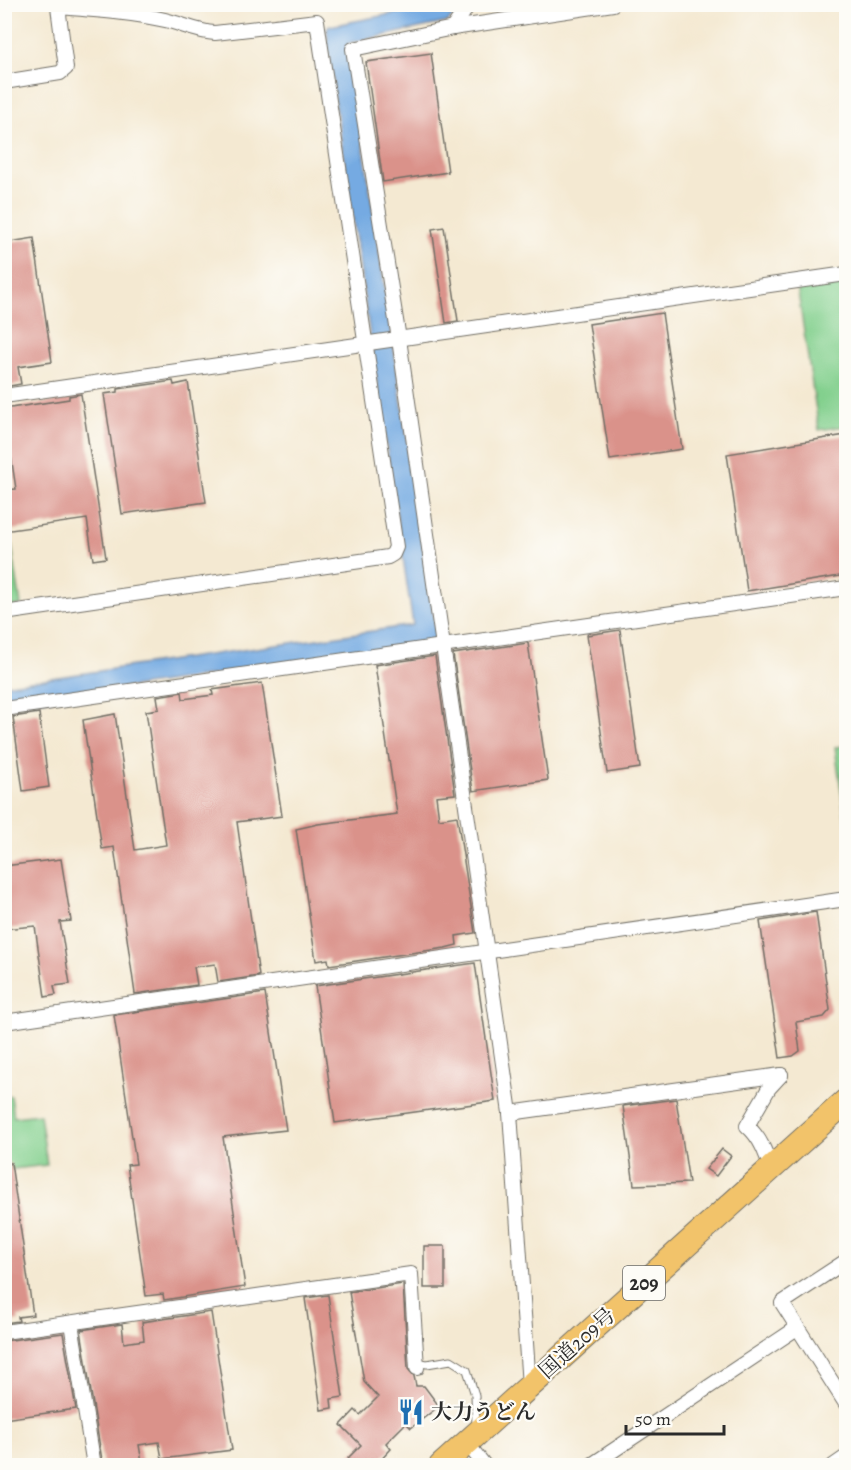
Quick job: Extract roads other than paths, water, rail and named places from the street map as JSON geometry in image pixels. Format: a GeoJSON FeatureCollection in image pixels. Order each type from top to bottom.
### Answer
{"type":"FeatureCollection","features":[{"type":"Feature","properties":{"kind":"highway","name":"国道209号"},"geometry":{"type":"LineString","coordinates":[[441,1466],[846,1101]]}},
{"type":"Feature","properties":{"kind":"street"},"geometry":{"type":"LineString","coordinates":[[453,28],[469,4]]}},
{"type":"Feature","properties":{"kind":"street"},"geometry":{"type":"LineString","coordinates":[[530,1386],[510,1113],[399,339],[353,49],[453,28],[613,4]]}},
{"type":"Feature","properties":{"kind":"street"},"geometry":{"type":"LineString","coordinates":[[4,82],[60,74],[66,68],[58,7],[166,20],[205,32],[317,21],[396,547],[393,554],[388,557],[4,613]]}},
{"type":"Feature","properties":{"kind":"street"},"geometry":{"type":"LineString","coordinates":[[4,396],[846,274]]}},
{"type":"Feature","properties":{"kind":"street"},"geometry":{"type":"LineString","coordinates":[[4,709],[846,588]]}},
{"type":"Feature","properties":{"kind":"street"},"geometry":{"type":"LineString","coordinates":[[4,1022],[846,899]]}},
{"type":"Feature","properties":{"kind":"street"},"geometry":{"type":"LineString","coordinates":[[510,1113],[781,1075],[769,1088],[747,1126],[755,1133],[771,1169]]}},
{"type":"Feature","properties":{"kind":"street"},"geometry":{"type":"LineString","coordinates":[[846,1261],[782,1304],[846,1404]]}},
{"type":"Feature","properties":{"kind":"street"},"geometry":{"type":"LineString","coordinates":[[4,1332],[411,1274],[417,1365]]}},
{"type":"Feature","properties":{"kind":"street"},"geometry":{"type":"LineString","coordinates":[[71,1323],[94,1466]]}},
{"type":"Feature","properties":{"kind":"street"},"geometry":{"type":"LineString","coordinates":[[590,1466],[797,1328]]}},
{"type":"Feature","properties":{"kind":"street"},"geometry":{"type":"LineString","coordinates":[[472,1437],[485,1466]]}},
{"type":"Feature","properties":{"kind":"street"},"geometry":{"type":"LineString","coordinates":[[833,1466],[846,1457]]}},
{"type":"Feature","properties":{"kind":"lane"},"geometry":{"type":"LineString","coordinates":[[417,1365],[451,1360],[467,1370],[475,1395],[472,1437]]}},
{"type":"Feature","properties":{"kind":"water"},"geometry":{"type":"Polygon","coordinates":[[[437,5],[461,5],[448,22],[348,43],[437,639],[434,642],[5,706],[4,685],[413,625],[333,86],[327,28],[437,5]]]}},
{"type":"Feature","properties":{"kind":"place","name":"大力うどん"},"geometry":{"type":"Point","coordinates":[411,1412]}}]}
